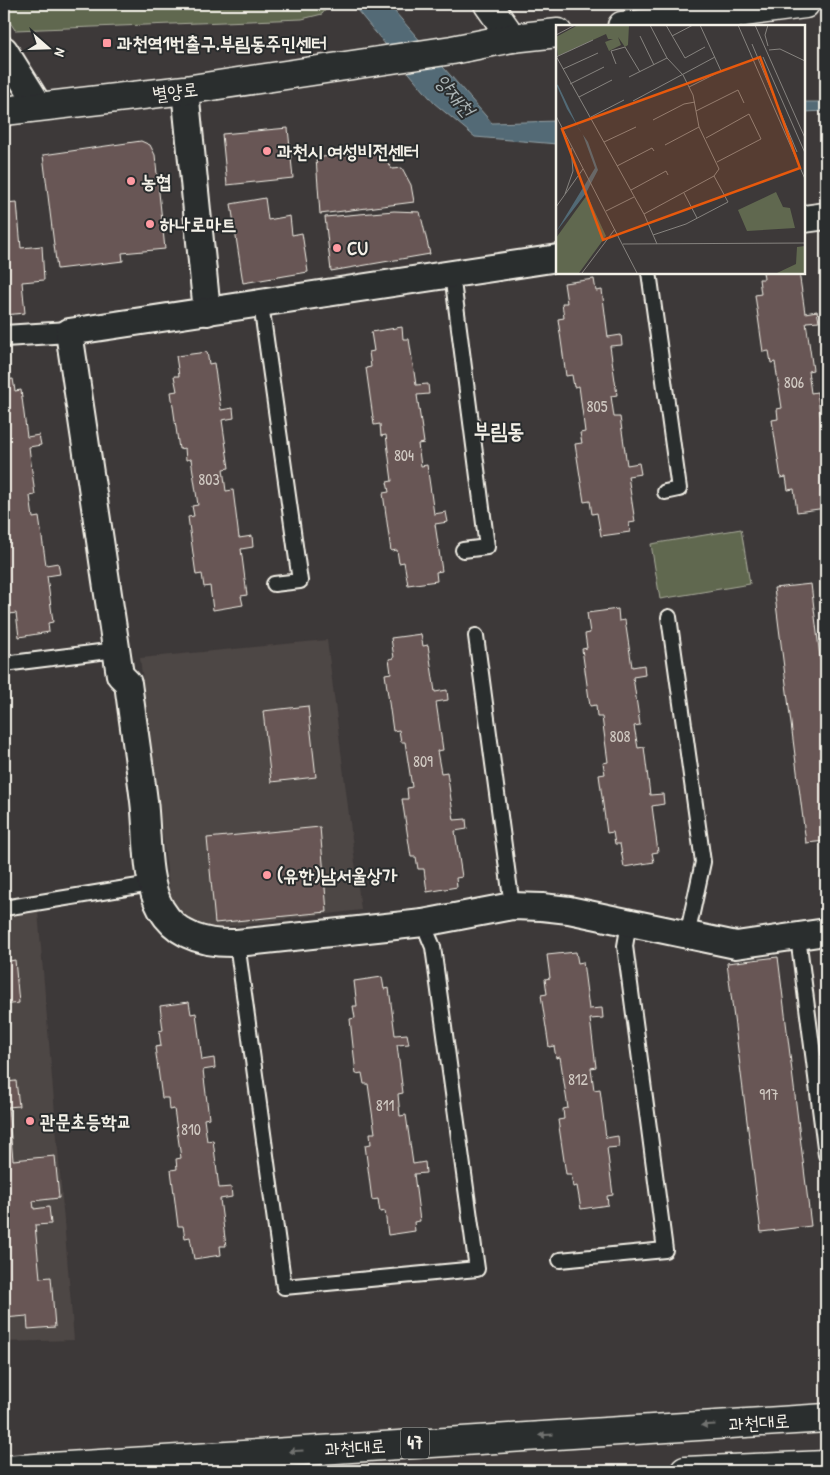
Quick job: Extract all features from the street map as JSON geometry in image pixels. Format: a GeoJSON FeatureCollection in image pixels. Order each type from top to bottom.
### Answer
{"type":"FeatureCollection","features":[{"type":"Feature","properties":{"kind":"main road"},"geometry":{"type":"LineString","coordinates":[[488,4],[512,38],[556,33]]}},
{"type":"Feature","properties":{"kind":"main road"},"geometry":{"type":"LineString","coordinates":[[644,4],[706,18]]}},
{"type":"Feature","properties":{"kind":"main road"},"geometry":{"type":"LineString","coordinates":[[632,25],[706,18],[805,4]]}},
{"type":"Feature","properties":{"kind":"main road","name":"별양로"},"geometry":{"type":"LineString","coordinates":[[4,111],[185,90],[452,50],[512,38]]}},
{"type":"Feature","properties":{"kind":"main road","name":"과천대로"},"geometry":{"type":"LineString","coordinates":[[4,1470],[826,1418]]}},
{"type":"Feature","properties":{"kind":"main road"},"geometry":{"type":"LineString","coordinates":[[685,1471],[826,1465]]}},
{"type":"Feature","properties":{"kind":"street"},"geometry":{"type":"LineString","coordinates":[[4,50],[39,106]]}},
{"type":"Feature","properties":{"kind":"street"},"geometry":{"type":"LineString","coordinates":[[185,90],[207,312]]}},
{"type":"Feature","properties":{"kind":"street"},"geometry":{"type":"LineString","coordinates":[[805,219],[826,216]]}},
{"type":"Feature","properties":{"kind":"street"},"geometry":{"type":"LineString","coordinates":[[4,336],[69,332],[556,258]]}},
{"type":"Feature","properties":{"kind":"street"},"geometry":{"type":"LineString","coordinates":[[69,332],[120,675],[128,683],[144,801],[152,884],[161,910],[190,937],[215,944],[237,943],[423,923],[512,906],[542,906],[570,910],[736,945],[826,932]]}},
{"type":"Feature","properties":{"kind":"lane"},"geometry":{"type":"LineString","coordinates":[[452,274],[487,547],[463,550]]}},
{"type":"Feature","properties":{"kind":"lane"},"geometry":{"type":"LineString","coordinates":[[649,274],[679,489],[665,492]]}},
{"type":"Feature","properties":{"kind":"lane"},"geometry":{"type":"LineString","coordinates":[[261,304],[300,581],[274,584]]}},
{"type":"Feature","properties":{"kind":"lane"},"geometry":{"type":"LineString","coordinates":[[669,617],[703,862],[687,936]]}},
{"type":"Feature","properties":{"kind":"lane"},"geometry":{"type":"LineString","coordinates":[[476,636],[512,906]]}},
{"type":"Feature","properties":{"kind":"lane"},"geometry":{"type":"LineString","coordinates":[[4,664],[116,650]]}},
{"type":"Feature","properties":{"kind":"lane"},"geometry":{"type":"LineString","coordinates":[[4,908],[152,884]]}},
{"type":"Feature","properties":{"kind":"lane"},"geometry":{"type":"LineString","coordinates":[[237,943],[284,1287],[477,1269],[433,947],[423,923]]}},
{"type":"Feature","properties":{"kind":"lane"},"geometry":{"type":"LineString","coordinates":[[560,1260],[665,1250],[625,946],[629,923]]}},
{"type":"Feature","properties":{"kind":"lane"},"geometry":{"type":"LineString","coordinates":[[798,937],[826,1155]]}},
{"type":"Feature","properties":{"kind":"shaded area"},"geometry":{"type":"Polygon","coordinates":[[[327,640],[361,910],[216,928],[199,923],[186,916],[176,907],[170,894],[140,658],[327,640]]]}},
{"type":"Feature","properties":{"kind":"shaded area","name":"관문초등학교"},"geometry":{"type":"Polygon","coordinates":[[[37,899],[74,1340],[4,1342],[4,903],[37,899]]]}},
{"type":"Feature","properties":{"kind":"green space"},"geometry":{"type":"Polygon","coordinates":[[[4,4],[330,4],[322,14],[302,19],[15,30],[4,13],[4,4]]]}},
{"type":"Feature","properties":{"kind":"green space"},"geometry":{"type":"Polygon","coordinates":[[[741,529],[750,584],[660,599],[651,544],[741,529]]]}},
{"type":"Feature","properties":{"kind":"water","name":"양재천"},"geometry":{"type":"Polygon","coordinates":[[[352,4],[388,4],[492,123],[556,121],[556,144],[475,137],[434,103],[352,4]]]}},
{"type":"Feature","properties":{"kind":"water"},"geometry":{"type":"Polygon","coordinates":[[[805,102],[826,102],[826,111],[805,112],[805,102]]]}},
{"type":"Feature","properties":{"kind":"building"},"geometry":{"type":"Polygon","coordinates":[[[288,128],[293,178],[227,185],[222,134],[288,128]]]}},
{"type":"Feature","properties":{"kind":"building"},"geometry":{"type":"Polygon","coordinates":[[[141,141],[150,145],[155,155],[165,249],[122,253],[123,261],[57,269],[43,155],[141,141]]]}},
{"type":"Feature","properties":{"kind":"building"},"geometry":{"type":"Polygon","coordinates":[[[378,149],[392,169],[402,168],[411,185],[414,202],[320,214],[316,158],[378,149]]]}},
{"type":"Feature","properties":{"kind":"building"},"geometry":{"type":"Polygon","coordinates":[[[265,198],[268,220],[290,216],[292,235],[302,233],[308,272],[243,283],[231,204],[265,198]]]}},
{"type":"Feature","properties":{"kind":"building"},"geometry":{"type":"Polygon","coordinates":[[[17,202],[21,248],[42,246],[44,280],[22,282],[25,313],[4,315],[4,203],[17,202]]]}},
{"type":"Feature","properties":{"kind":"building"},"geometry":{"type":"Polygon","coordinates":[[[394,211],[420,212],[430,254],[331,271],[325,217],[394,211]]]}},
{"type":"Feature","properties":{"kind":"building"},"geometry":{"type":"Polygon","coordinates":[[[763,274],[799,274],[805,313],[817,311],[819,321],[806,322],[813,370],[808,371],[811,393],[817,392],[824,441],[826,441],[826,508],[797,512],[794,489],[788,490],[786,477],[781,478],[772,420],[778,419],[777,409],[782,408],[775,362],[771,363],[769,351],[763,352],[755,295],[761,294],[759,279],[764,279],[763,274]]]}},
{"type":"Feature","properties":{"kind":"building"},"geometry":{"type":"Polygon","coordinates":[[[594,279],[596,291],[602,290],[608,337],[621,335],[622,345],[610,346],[617,395],[611,396],[614,417],[620,417],[627,465],[639,463],[641,474],[628,476],[635,522],[629,523],[630,532],[601,536],[597,513],[592,514],[590,501],[584,502],[575,444],[582,443],[580,433],[585,432],[579,386],[574,387],[572,375],[566,376],[558,319],[564,318],[562,303],[567,303],[564,283],[594,279]]]}},
{"type":"Feature","properties":{"kind":"building"},"geometry":{"type":"Polygon","coordinates":[[[402,327],[403,339],[409,339],[416,385],[428,384],[429,394],[417,395],[424,443],[418,444],[421,466],[427,465],[434,514],[446,512],[448,522],[435,524],[442,571],[436,572],[437,581],[408,585],[404,562],[399,563],[397,550],[391,551],[383,493],[389,492],[387,482],[392,481],[386,435],[381,436],[380,424],[374,425],[366,368],[371,367],[369,352],[374,351],[371,332],[402,327]]]}},
{"type":"Feature","properties":{"kind":"building"},"geometry":{"type":"Polygon","coordinates":[[[207,352],[209,364],[214,363],[221,410],[233,408],[234,418],[222,420],[229,468],[223,469],[226,491],[233,490],[239,538],[252,536],[253,547],[241,549],[247,595],[241,596],[243,605],[213,610],[210,586],[204,587],[202,574],[196,575],[188,517],[194,516],[192,506],[198,505],[191,459],[186,460],[185,448],[179,449],[171,392],[177,391],[174,376],[179,376],[176,356],[207,352]]]}},
{"type":"Feature","properties":{"kind":"building"},"geometry":{"type":"Polygon","coordinates":[[[13,379],[15,391],[21,390],[27,437],[39,435],[41,445],[29,447],[35,495],[30,496],[33,518],[39,517],[46,565],[58,563],[60,574],[47,576],[53,622],[48,623],[49,632],[19,637],[16,613],[10,614],[9,601],[4,602],[4,380],[13,379]]]}},
{"type":"Feature","properties":{"kind":"building"},"geometry":{"type":"Polygon","coordinates":[[[811,584],[826,706],[826,841],[806,843],[774,588],[811,584]]]}},
{"type":"Feature","properties":{"kind":"building"},"geometry":{"type":"Polygon","coordinates":[[[618,609],[619,621],[625,620],[632,667],[644,665],[645,675],[633,677],[640,725],[634,726],[638,748],[644,747],[650,795],[663,794],[664,804],[652,806],[658,852],[652,853],[654,862],[624,867],[620,844],[615,844],[613,832],[607,833],[599,775],[605,774],[603,763],[608,762],[602,717],[597,717],[596,705],[590,706],[582,649],[587,648],[585,634],[590,633],[587,613],[618,609]]]}},
{"type":"Feature","properties":{"kind":"building"},"geometry":{"type":"Polygon","coordinates":[[[421,634],[423,646],[428,645],[435,692],[447,690],[448,700],[436,702],[443,750],[437,751],[441,773],[447,772],[454,820],[466,819],[467,829],[455,831],[462,877],[456,878],[457,887],[427,892],[424,869],[418,869],[416,857],[411,857],[402,799],[408,799],[407,788],[412,787],[405,742],[401,742],[399,730],[393,731],[385,674],[391,673],[389,659],[394,658],[391,638],[421,634]]]}},
{"type":"Feature","properties":{"kind":"building"},"geometry":{"type":"Polygon","coordinates":[[[308,706],[316,777],[271,782],[263,711],[308,706]]]}},
{"type":"Feature","properties":{"kind":"building","name":"(유한)남서울상가"},"geometry":{"type":"Polygon","coordinates":[[[320,827],[327,912],[215,923],[207,838],[320,827]]]}},
{"type":"Feature","properties":{"kind":"building"},"geometry":{"type":"Polygon","coordinates":[[[576,952],[578,963],[583,962],[589,1009],[602,1008],[603,1018],[590,1019],[596,1067],[591,1068],[594,1090],[600,1089],[606,1138],[618,1136],[619,1147],[607,1148],[613,1195],[607,1196],[608,1205],[581,1209],[577,1186],[573,1187],[571,1174],[566,1174],[558,1120],[564,1119],[563,1109],[568,1108],[560,1057],[556,1058],[554,1046],[549,1047],[541,995],[547,994],[545,979],[550,978],[547,955],[576,952]]]}},
{"type":"Feature","properties":{"kind":"building"},"geometry":{"type":"Polygon","coordinates":[[[778,957],[811,1226],[761,1232],[727,963],[778,957]]]}},
{"type":"Feature","properties":{"kind":"building"},"geometry":{"type":"Polygon","coordinates":[[[15,960],[19,1003],[4,1005],[4,962],[15,960]]]}},
{"type":"Feature","properties":{"kind":"building"},"geometry":{"type":"Polygon","coordinates":[[[382,977],[384,989],[389,988],[395,1035],[407,1034],[409,1044],[397,1045],[403,1093],[398,1094],[400,1116],[406,1115],[413,1164],[425,1162],[426,1173],[414,1174],[420,1221],[414,1222],[415,1231],[388,1235],[385,1211],[380,1212],[378,1199],[372,1200],[365,1145],[371,1144],[370,1133],[375,1133],[368,1084],[364,1084],[362,1073],[356,1074],[350,1019],[355,1018],[353,1006],[357,1006],[354,981],[382,977]]]}},
{"type":"Feature","properties":{"kind":"building"},"geometry":{"type":"Polygon","coordinates":[[[189,1002],[191,1014],[196,1013],[202,1060],[214,1058],[215,1068],[203,1070],[209,1118],[204,1119],[207,1141],[213,1140],[219,1188],[231,1187],[232,1197],[220,1199],[226,1246],[220,1246],[221,1255],[194,1259],[190,1237],[185,1238],[183,1226],[178,1226],[171,1170],[177,1169],[176,1159],[181,1158],[174,1109],[169,1110],[168,1098],[162,1098],[155,1047],[161,1046],[159,1031],[163,1030],[160,1006],[189,1002]]]}},
{"type":"Feature","properties":{"kind":"building"},"geometry":{"type":"Polygon","coordinates":[[[4,1058],[6,1082],[16,1081],[19,1106],[8,1107],[13,1160],[55,1156],[59,1198],[33,1201],[34,1209],[49,1207],[51,1224],[35,1225],[40,1278],[51,1277],[55,1327],[28,1329],[27,1316],[4,1318],[4,1058]]]}},
{"type":"Feature","properties":{"kind":"place","name":"과천역1번출구.부림동주민센터"},"geometry":{"type":"Point","coordinates":[107,43]}},
{"type":"Feature","properties":{"kind":"place","name":"과천시 여성비전센터"},"geometry":{"type":"Point","coordinates":[267,151]}},
{"type":"Feature","properties":{"kind":"place","name":"농협"},"geometry":{"type":"Point","coordinates":[131,181]}},
{"type":"Feature","properties":{"kind":"place","name":"하나로마트"},"geometry":{"type":"Point","coordinates":[150,224]}},
{"type":"Feature","properties":{"kind":"place","name":"CU"},"geometry":{"type":"Point","coordinates":[337,248]}},
{"type":"Feature","properties":{"kind":"place","name":"(유한)남서울상가"},"geometry":{"type":"Point","coordinates":[267,875]}},
{"type":"Feature","properties":{"kind":"place","name":"관문초등학교"},"geometry":{"type":"Point","coordinates":[30,1121]}},
{"type":"Feature","properties":{"kind":"district","name":"부림동"},"geometry":{"type":"Point","coordinates":[499,431]}}]}
